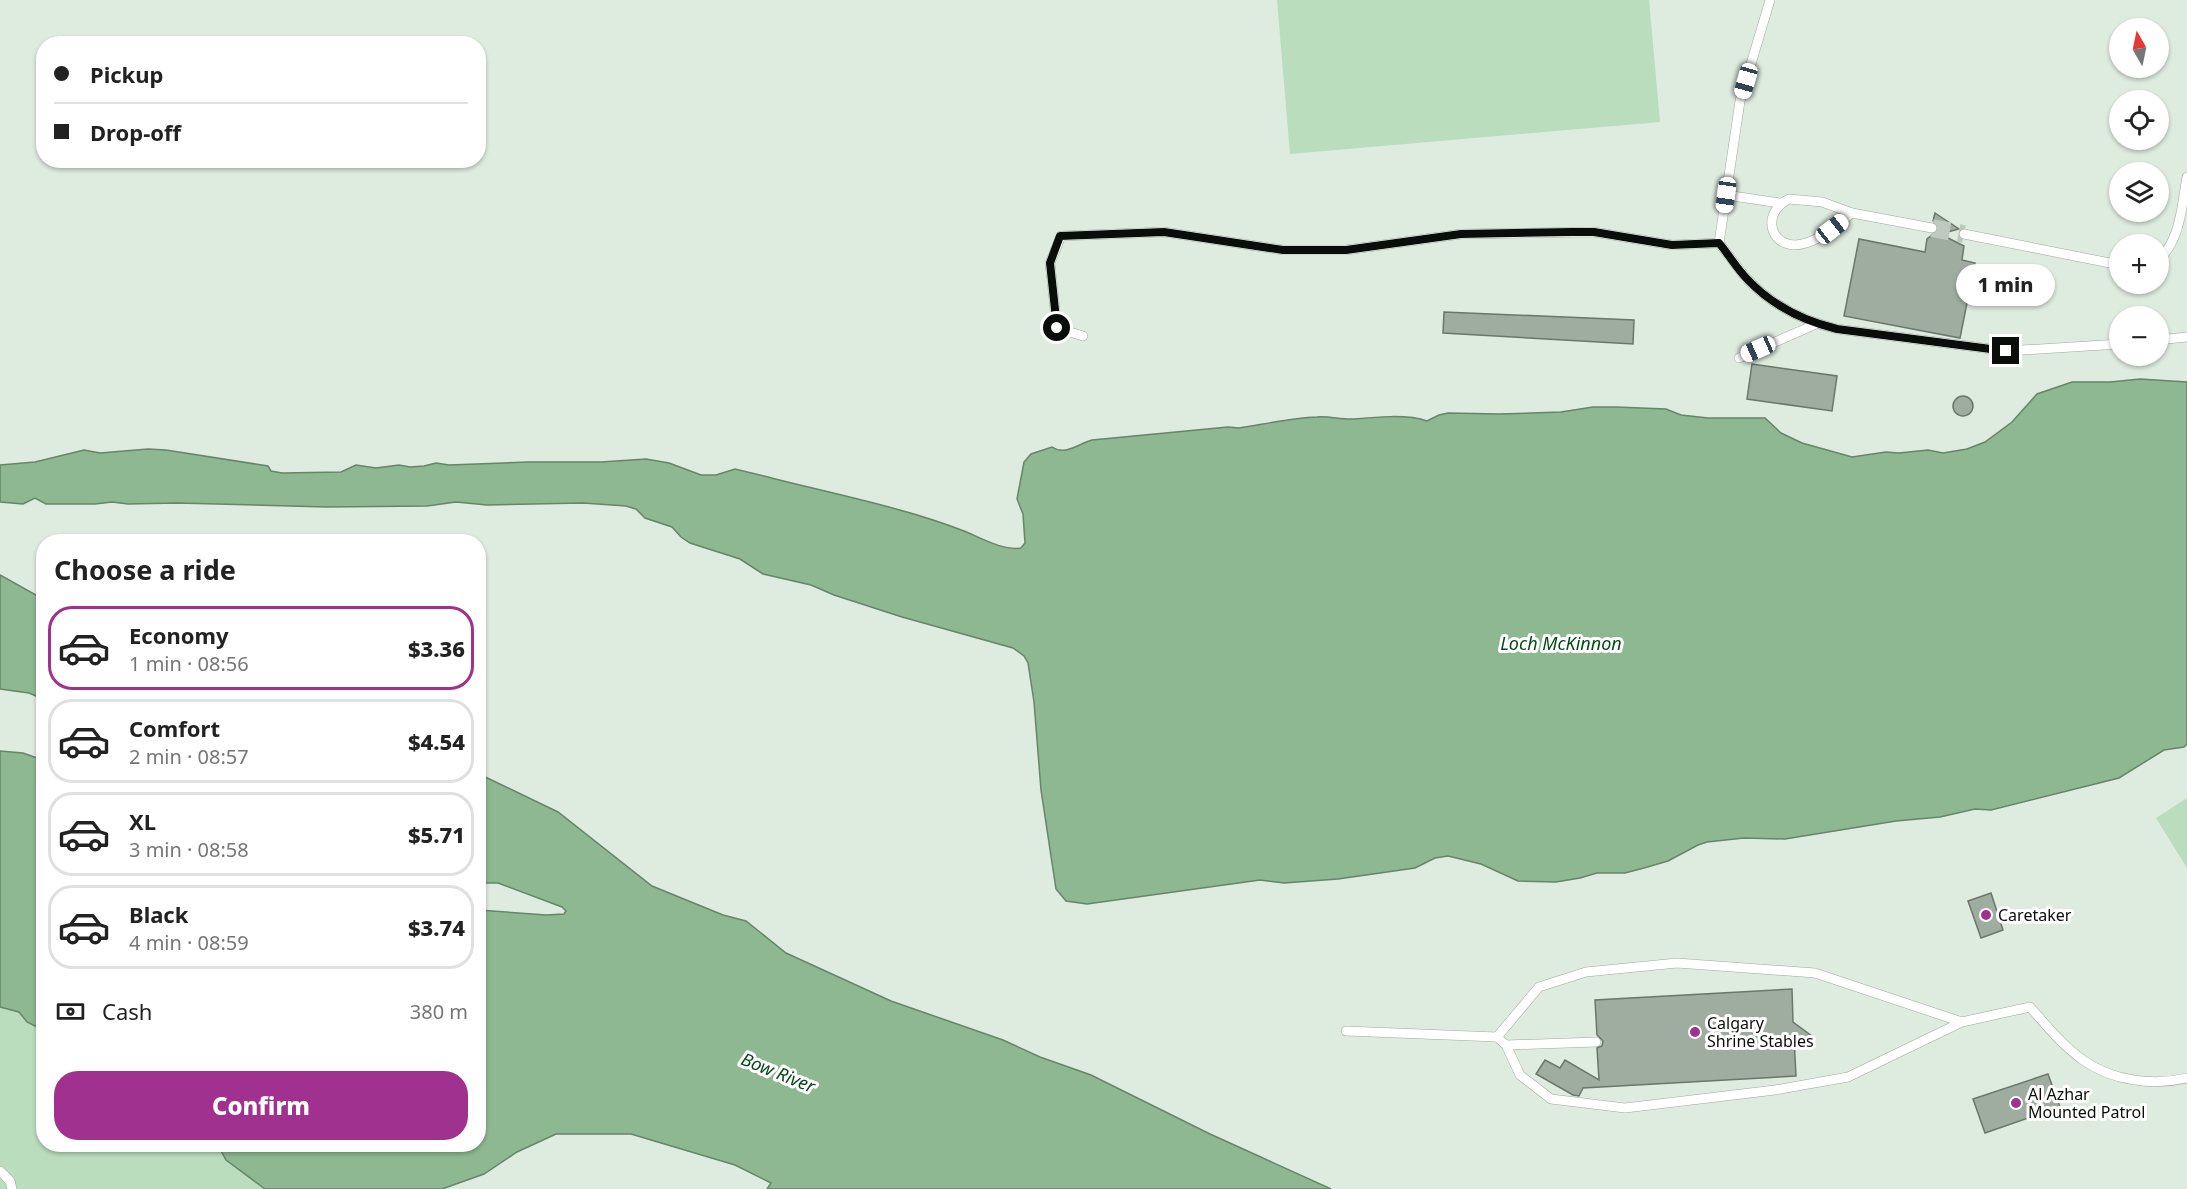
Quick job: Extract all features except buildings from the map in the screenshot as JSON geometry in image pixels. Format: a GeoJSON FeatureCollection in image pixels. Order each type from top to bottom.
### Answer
{"type":"FeatureCollection","features":[{"type":"Feature","properties":{"kind":"lane"},"geometry":{"type":"LineString","coordinates":[[1770,0],[1740,101],[1719,243],[1749,281],[1781,307],[1816,324],[1837,329],[2006,351],[2109,345]]}},
{"type":"Feature","properties":{"kind":"lane"},"geometry":{"type":"LineString","coordinates":[[2169,246],[2176,233],[2187,177]]}},
{"type":"Feature","properties":{"kind":"lane"},"geometry":{"type":"LineString","coordinates":[[1726,195],[1780,203],[1789,199],[1822,202],[1852,213],[1932,228]]}},
{"type":"Feature","properties":{"kind":"lane"},"geometry":{"type":"LineString","coordinates":[[1780,203],[1772,221],[1773,231],[1777,239],[1795,245],[1816,239],[1852,213]]}},
{"type":"Feature","properties":{"kind":"lane"},"geometry":{"type":"LineString","coordinates":[[1083,336],[1057,328],[1050,263],[1060,236],[1164,232],[1283,250],[1346,250],[1461,234],[1561,232],[1594,232],[1672,245],[1719,243]]}},
{"type":"Feature","properties":{"kind":"lane"},"geometry":{"type":"LineString","coordinates":[[1964,234],[2109,263]]}},
{"type":"Feature","properties":{"kind":"lane"},"geometry":{"type":"LineString","coordinates":[[1739,358],[1816,324]]}},
{"type":"Feature","properties":{"kind":"lane"},"geometry":{"type":"LineString","coordinates":[[2169,339],[2187,337]]}},
{"type":"Feature","properties":{"kind":"lane"},"geometry":{"type":"LineString","coordinates":[[1497,1037],[1539,987],[1586,972],[1677,963],[1815,973],[1962,1022]]}},
{"type":"Feature","properties":{"kind":"lane"},"geometry":{"type":"LineString","coordinates":[[1346,1030],[1497,1037],[1506,1045],[1520,1075],[1551,1099],[1625,1108],[1775,1090],[1848,1077],[1962,1022],[2030,1007],[2083,1060],[2105,1072],[2134,1080],[2165,1082],[2187,1078]]}},
{"type":"Feature","properties":{"kind":"lane"},"geometry":{"type":"LineString","coordinates":[[1506,1045],[1596,1042]]}},
{"type":"Feature","properties":{"kind":"lane"},"geometry":{"type":"LineString","coordinates":[[0,1171],[10,1181],[12,1189]]}},
{"type":"Feature","properties":{"kind":"shaded area"},"geometry":{"type":"Polygon","coordinates":[[[1277,0],[1649,0],[1660,122],[1290,154],[1277,0]]]}},
{"type":"Feature","properties":{"kind":"shaded area"},"geometry":{"type":"Polygon","coordinates":[[[2187,798],[2187,868],[2156,818],[2187,798]]]}},
{"type":"Feature","properties":{"kind":"shaded area"},"geometry":{"type":"Polygon","coordinates":[[[0,982],[36,1006],[36,1152],[254,1152],[294,1189],[0,1189],[0,982]]]}},
{"type":"Feature","properties":{"kind":"water","name":"Loch McKinnon"},"geometry":{"type":"Polygon","coordinates":[[[2140,379],[2187,382],[2187,744],[2184,747],[2164,750],[2119,778],[1991,810],[1975,809],[1940,817],[1896,821],[1785,839],[1744,838],[1707,842],[1668,861],[1644,868],[1625,873],[1597,873],[1556,882],[1518,881],[1481,864],[1448,856],[1435,858],[1415,868],[1338,879],[1284,883],[1260,880],[1087,904],[1066,901],[1056,889],[1041,790],[1034,702],[1028,663],[1024,656],[1013,648],[902,617],[834,595],[811,585],[763,574],[740,559],[690,543],[672,527],[645,518],[636,509],[626,506],[583,503],[487,505],[456,502],[427,506],[326,507],[112,502],[46,504],[35,498],[23,504],[0,502],[0,465],[35,462],[84,450],[100,453],[148,449],[166,450],[268,466],[271,471],[282,473],[341,472],[356,465],[376,468],[399,465],[424,466],[436,463],[449,465],[646,459],[669,463],[701,475],[716,475],[735,469],[866,501],[941,522],[1007,548],[1021,548],[1025,543],[1023,514],[1017,499],[1024,462],[1031,454],[1052,447],[1067,450],[1092,440],[1228,427],[1239,428],[1322,417],[1349,419],[1401,417],[1427,421],[1448,413],[1561,412],[1593,407],[1616,407],[1666,409],[1681,415],[1708,418],[1765,418],[1781,433],[1802,443],[1852,457],[1886,452],[1928,450],[1943,453],[1967,449],[1985,442],[2012,422],[2037,394],[2072,382],[2140,379]]]}},
{"type":"Feature","properties":{"kind":"water"},"geometry":{"type":"Polygon","coordinates":[[[0,575],[36,595],[36,696],[0,689],[0,575]]]}},
{"type":"Feature","properties":{"kind":"water"},"geometry":{"type":"Polygon","coordinates":[[[0,751],[23,753],[36,758],[36,1026],[27,1022],[19,1012],[0,1007],[0,751]]]}},
{"type":"Feature","properties":{"kind":"water","name":"Bow River"},"geometry":{"type":"Polygon","coordinates":[[[486,777],[558,812],[652,886],[723,915],[746,921],[786,953],[891,1001],[1003,1040],[1040,1057],[1091,1075],[1210,1134],[1331,1189],[767,1189],[771,1183],[735,1165],[631,1134],[556,1134],[517,1152],[484,1174],[442,1189],[265,1189],[226,1160],[222,1152],[486,1152],[486,911],[546,915],[564,914],[566,911],[562,907],[498,883],[486,883],[486,777]]]}},
{"type":"Feature","properties":{"kind":"tunnel"},"geometry":{"type":"LineString","coordinates":[[1932,228],[1964,234]]}},
{"type":"Feature","properties":{"kind":"place","name":"Caretaker"},"geometry":{"type":"Point","coordinates":[1986,915]}},
{"type":"Feature","properties":{"kind":"place","name":"Calgary Shrine Stables"},"geometry":{"type":"Point","coordinates":[1695,1032]}},
{"type":"Feature","properties":{"kind":"place","name":"Al Azhar Mounted Patrol"},"geometry":{"type":"Point","coordinates":[2016,1103]}},
{"type":"Feature","properties":{"kind":"route"},"geometry":{"type":"LineString","coordinates":[[1057,328],[1050,263],[1060,236],[1164,232],[1283,250],[1346,250],[1461,234],[1594,232],[1672,245],[1719,243],[1749,281],[1781,307],[1816,324],[1837,329],[2006,351]]}}]}
